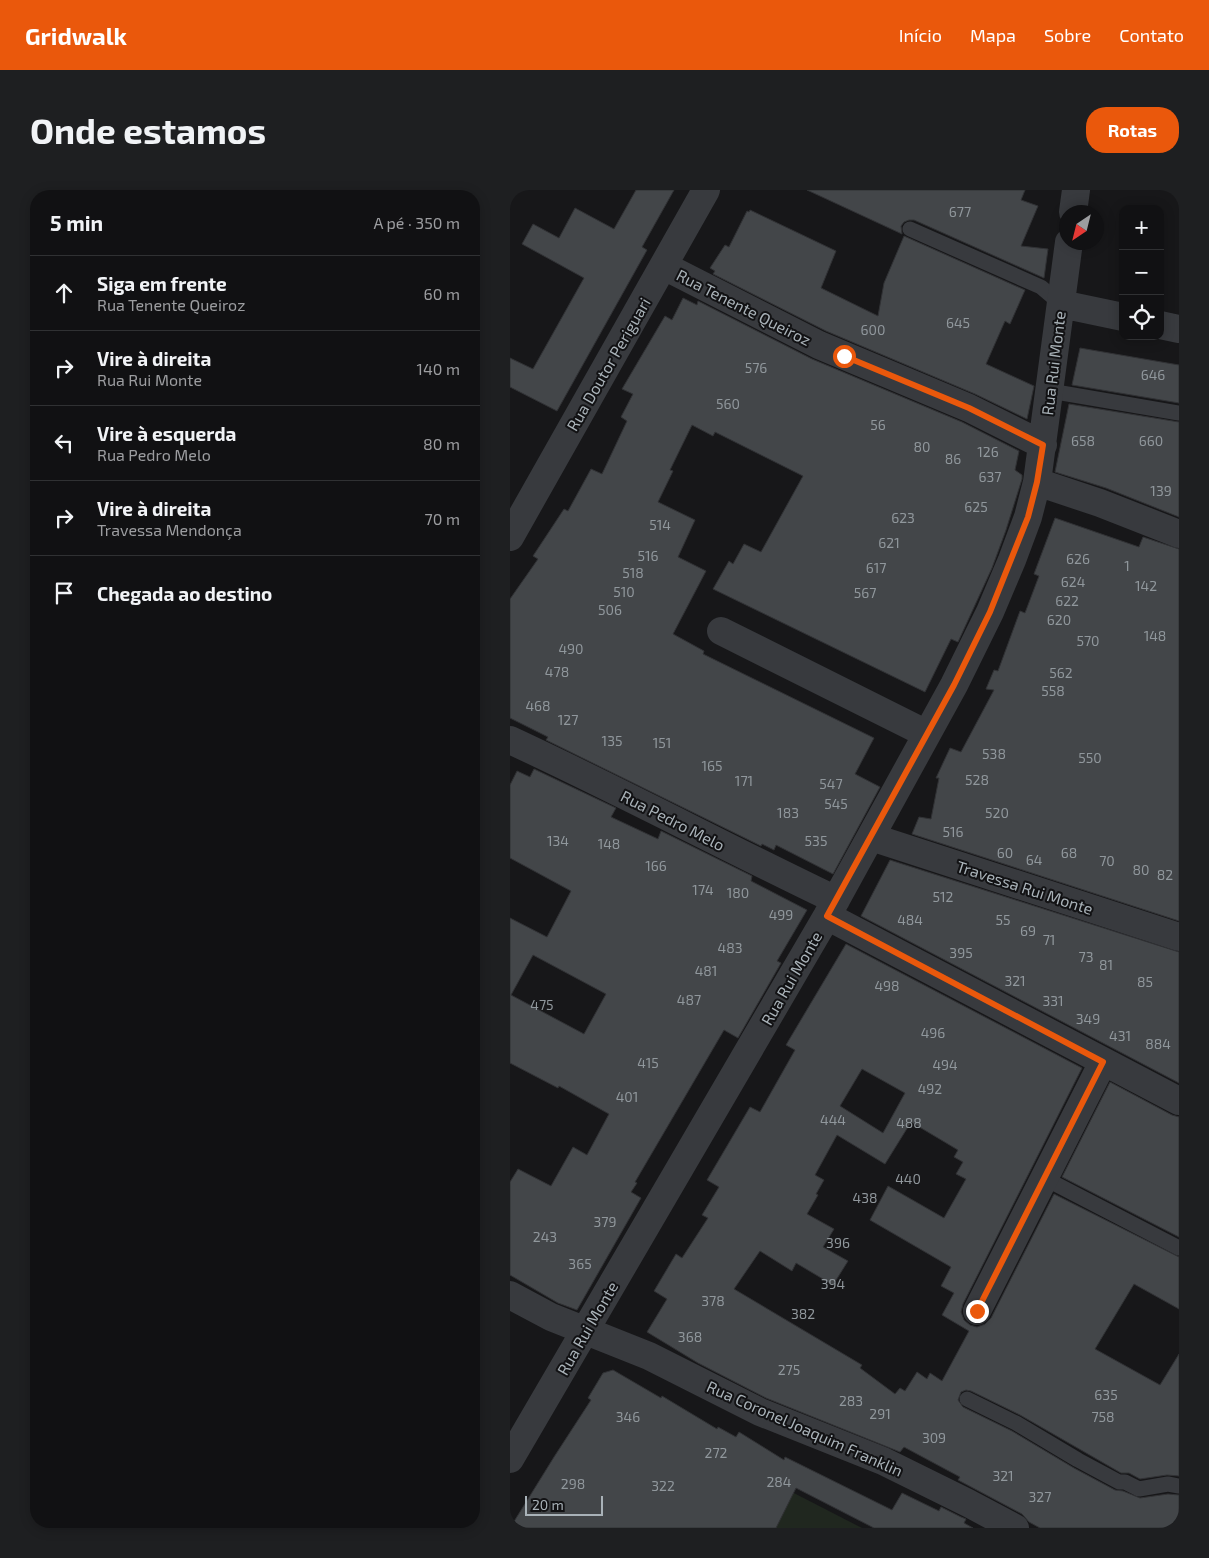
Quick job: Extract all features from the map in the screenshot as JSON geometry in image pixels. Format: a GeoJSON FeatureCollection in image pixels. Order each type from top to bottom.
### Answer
{"type":"FeatureCollection","features":[{"type":"Feature","properties":{"kind":"street","name":"Rua Doutor Periguari"},"geometry":{"type":"LineString","coordinates":[[510,537],[706,190]]}},
{"type":"Feature","properties":{"kind":"street"},"geometry":{"type":"LineString","coordinates":[[1074,205],[1076,190]]}},
{"type":"Feature","properties":{"kind":"street","name":"Rua Rui Monte"},"geometry":{"type":"LineString","coordinates":[[510,1458],[831,908],[928,734],[990,612],[1025,525],[1037,482],[1068,250]]}},
{"type":"Feature","properties":{"kind":"street","name":"Rua Tenente Queiroz"},"geometry":{"type":"LineString","coordinates":[[664,266],[819,345],[969,408],[1043,445]]}},
{"type":"Feature","properties":{"kind":"street"},"geometry":{"type":"LineString","coordinates":[[1061,304],[1119,316]]}},
{"type":"Feature","properties":{"kind":"street"},"geometry":{"type":"LineString","coordinates":[[1164,326],[1179,329]]}},
{"type":"Feature","properties":{"kind":"street"},"geometry":{"type":"LineString","coordinates":[[1037,482],[1100,503],[1179,534]]}},
{"type":"Feature","properties":{"kind":"street"},"geometry":{"type":"LineString","coordinates":[[722,631],[928,734]]}},
{"type":"Feature","properties":{"kind":"street","name":"Rua Pedro Melo"},"geometry":{"type":"LineString","coordinates":[[510,740],[709,839],[1103,1062],[1179,1101]]}},
{"type":"Feature","properties":{"kind":"street","name":"Travessa Rui Monte"},"geometry":{"type":"LineString","coordinates":[[871,837],[1179,938]]}},
{"type":"Feature","properties":{"kind":"street"},"geometry":{"type":"LineString","coordinates":[[977,1311],[1103,1062]]}},
{"type":"Feature","properties":{"kind":"street","name":"Rua Coronel Joaquim Franklin"},"geometry":{"type":"LineString","coordinates":[[510,1295],[552,1317],[649,1356],[760,1412],[883,1461],[1015,1528]]}},
{"type":"Feature","properties":{"kind":"lane"},"geometry":{"type":"LineString","coordinates":[[910,229],[1041,287],[1061,304]]}},
{"type":"Feature","properties":{"kind":"lane"},"geometry":{"type":"LineString","coordinates":[[1050,392],[1179,413]]}},
{"type":"Feature","properties":{"kind":"lane"},"geometry":{"type":"LineString","coordinates":[[1044,1178],[1179,1248]]}},
{"type":"Feature","properties":{"kind":"lane"},"geometry":{"type":"LineString","coordinates":[[967,1399],[1016,1423],[1118,1482],[1125,1482],[1139,1489],[1168,1484],[1179,1486]]}},
{"type":"Feature","properties":{"kind":"shaded area"},"geometry":{"type":"Polygon","coordinates":[[[788,1490],[862,1528],[769,1528],[788,1490]]]}},
{"type":"Feature","properties":{"kind":"building"},"geometry":{"type":"Polygon","coordinates":[[[636,190],[674,190],[642,247],[647,250],[557,411],[510,387],[510,358],[533,369],[584,278],[522,244],[533,224],[559,238],[575,208],[614,229],[636,190]]]}},
{"type":"Feature","properties":{"kind":"building"},"geometry":{"type":"Polygon","coordinates":[[[807,190],[1025,190],[1021,200],[1038,206],[1021,246],[1048,249],[1044,278],[914,220],[904,222],[901,226],[902,234],[807,190]]]}},
{"type":"Feature","properties":{"kind":"building"},"geometry":{"type":"Polygon","coordinates":[[[750,210],[836,251],[821,288],[878,316],[884,283],[904,236],[1025,290],[1010,324],[1005,321],[986,364],[1034,386],[1027,419],[975,394],[826,331],[713,274],[715,271],[710,268],[725,245],[729,247],[747,211],[749,212],[750,210]]]}},
{"type":"Feature","properties":{"kind":"building"},"geometry":{"type":"Polygon","coordinates":[[[683,298],[697,305],[698,301],[812,359],[962,422],[1019,451],[1015,470],[1022,475],[1022,479],[992,568],[958,642],[951,639],[925,692],[713,589],[729,561],[733,564],[744,544],[761,552],[803,476],[715,432],[713,436],[692,425],[670,470],[673,471],[658,502],[695,520],[678,557],[706,571],[673,634],[704,651],[703,654],[874,738],[855,774],[880,787],[833,874],[776,845],[774,850],[762,844],[761,846],[546,740],[548,737],[510,718],[510,599],[538,559],[533,556],[564,509],[568,511],[591,469],[602,474],[627,421],[621,417],[633,394],[622,389],[665,316],[672,320],[683,298]]]}},
{"type":"Feature","properties":{"kind":"building"},"geometry":{"type":"Polygon","coordinates":[[[1080,348],[1179,365],[1179,403],[1072,385],[1080,348]]]}},
{"type":"Feature","properties":{"kind":"building"},"geometry":{"type":"Polygon","coordinates":[[[1069,404],[1179,422],[1179,517],[1106,488],[1055,472],[1069,404]]]}},
{"type":"Feature","properties":{"kind":"building"},"geometry":{"type":"Polygon","coordinates":[[[1055,518],[1139,547],[1143,537],[1179,549],[1179,921],[912,834],[919,817],[931,819],[939,778],[936,778],[950,748],[961,752],[994,690],[986,689],[994,670],[998,671],[1020,611],[1025,613],[1039,576],[1034,574],[1055,518]]]}},
{"type":"Feature","properties":{"kind":"building"},"geometry":{"type":"Polygon","coordinates":[[[534,769],[616,808],[611,817],[658,839],[661,831],[752,876],[751,881],[807,910],[777,961],[781,963],[738,1038],[724,1030],[635,1182],[637,1183],[631,1192],[641,1198],[577,1310],[558,1303],[510,1275],[510,1182],[518,1169],[551,1186],[573,1147],[587,1155],[609,1114],[559,1086],[558,1088],[510,1063],[510,918],[547,937],[571,891],[510,858],[510,785],[517,771],[530,777],[534,769]],[[533,955],[511,995],[584,1034],[606,994],[533,955]]]}},
{"type":"Feature","properties":{"kind":"building"},"geometry":{"type":"Polygon","coordinates":[[[890,860],[1179,952],[1179,1083],[861,916],[890,860]]]}},
{"type":"Feature","properties":{"kind":"building"},"geometry":{"type":"Polygon","coordinates":[[[846,944],[1082,1068],[963,1304],[961,1312],[964,1320],[970,1325],[977,1327],[985,1324],[991,1318],[1054,1194],[1179,1257],[1179,1309],[1134,1284],[1095,1349],[1160,1385],[1179,1354],[1179,1476],[1167,1475],[1140,1479],[1129,1473],[1121,1473],[1020,1415],[971,1391],[961,1392],[958,1400],[963,1407],[1012,1431],[1115,1490],[1140,1498],[1168,1494],[1179,1495],[1179,1528],[1040,1528],[1029,1522],[1022,1514],[958,1480],[960,1477],[904,1447],[900,1452],[766,1398],[698,1363],[647,1332],[667,1299],[654,1291],[676,1254],[682,1258],[708,1218],[702,1215],[719,1187],[707,1180],[750,1107],[760,1112],[795,1050],[786,1045],[846,944]],[[862,1069],[840,1106],[883,1133],[905,1093],[862,1069]],[[911,1122],[885,1164],[837,1135],[815,1175],[824,1180],[807,1214],[834,1229],[823,1247],[848,1261],[833,1285],[796,1263],[792,1271],[760,1251],[734,1289],[862,1365],[860,1368],[895,1394],[900,1388],[905,1391],[917,1372],[927,1379],[930,1373],[942,1381],[969,1331],[942,1315],[954,1293],[941,1286],[951,1267],[870,1220],[888,1186],[944,1218],[966,1179],[956,1174],[963,1162],[954,1157],[958,1150],[911,1122]]]}},
{"type":"Feature","properties":{"kind":"building"},"geometry":{"type":"Polygon","coordinates":[[[1110,1082],[1179,1117],[1179,1237],[1062,1177],[1110,1082]]]}},
{"type":"Feature","properties":{"kind":"building"},"geometry":{"type":"Polygon","coordinates":[[[613,1370],[661,1398],[662,1396],[717,1429],[718,1427],[736,1437],[739,1432],[784,1460],[785,1457],[892,1510],[902,1493],[939,1511],[941,1507],[966,1519],[964,1523],[973,1528],[874,1528],[796,1488],[776,1528],[510,1528],[591,1400],[588,1398],[603,1373],[613,1370]]]}},
{"type":"Feature","properties":{"kind":"route"},"geometry":{"type":"LineString","coordinates":[[844,356],[969,408],[1043,445],[1037,482],[1028,517],[990,612],[954,685],[827,916],[1103,1062],[977,1311]]}}]}
